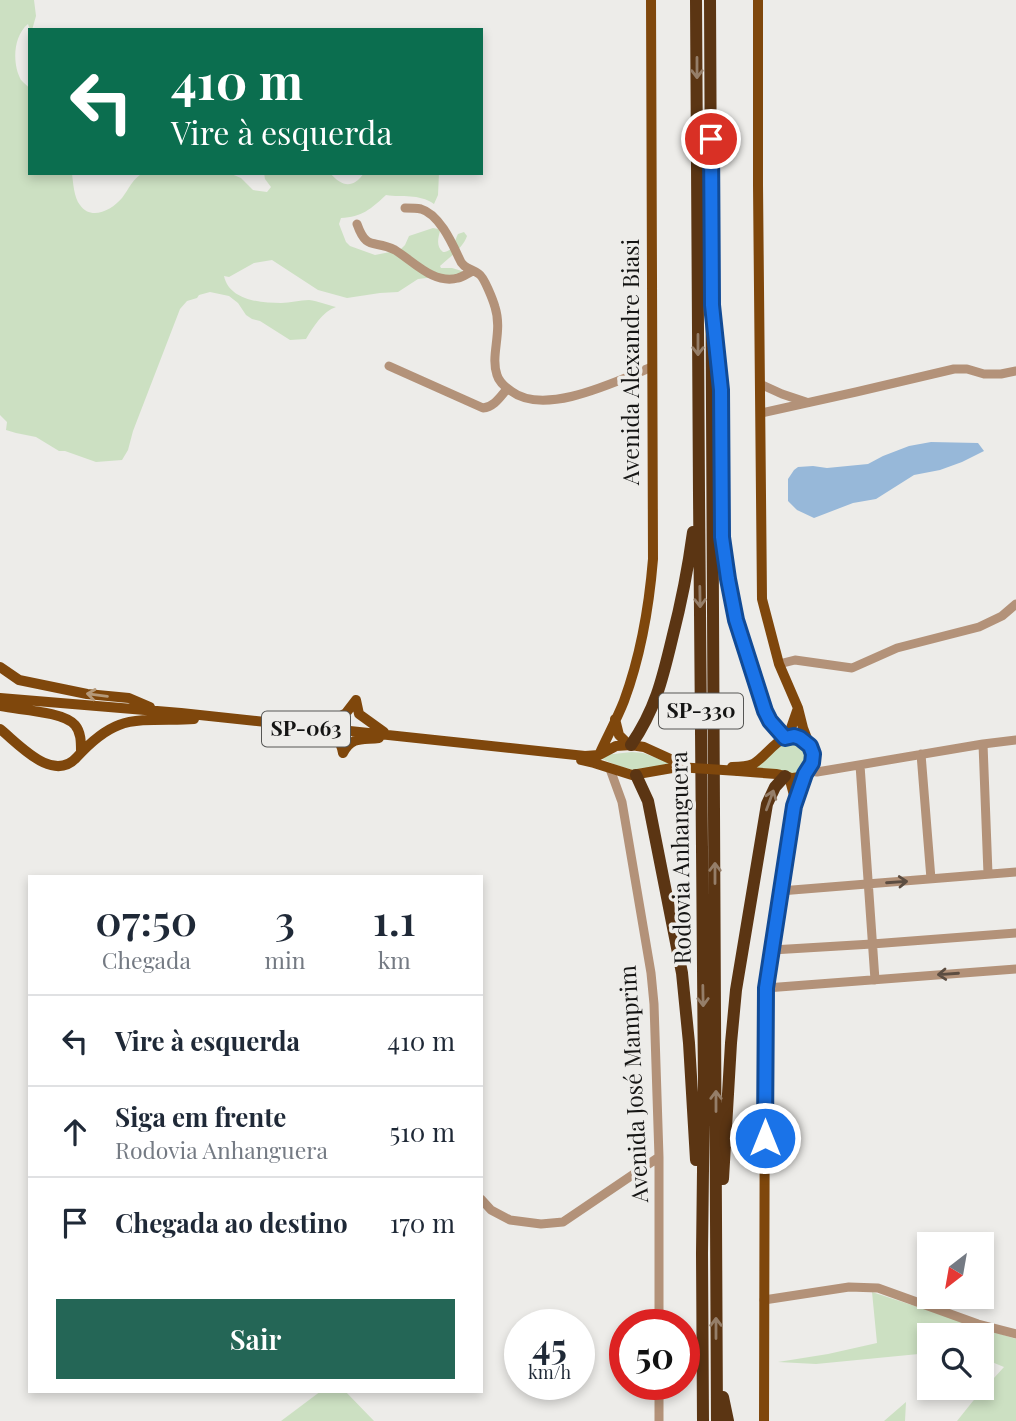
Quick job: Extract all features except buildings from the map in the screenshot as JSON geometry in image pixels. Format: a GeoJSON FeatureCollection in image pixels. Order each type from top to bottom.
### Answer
{"type":"FeatureCollection","features":[{"type":"Feature","properties":{"kind":"highway","name":"Rodovia Anhanguera"},"geometry":{"type":"LineString","coordinates":[[696,0],[704,1086],[703,1421]]}},
{"type":"Feature","properties":{"kind":"highway","name":"Rodovia Anhanguera"},"geometry":{"type":"LineString","coordinates":[[710,0],[717,1421]]}},
{"type":"Feature","properties":{"kind":"highway"},"geometry":{"type":"LineString","coordinates":[[712,305],[721,390],[722,537],[730,593],[765,711],[770,721],[786,737]]}},
{"type":"Feature","properties":{"kind":"highway"},"geometry":{"type":"LineString","coordinates":[[630,745],[650,715],[661,683],[683,596],[699,494]]}},
{"type":"Feature","properties":{"kind":"highway"},"geometry":{"type":"LineString","coordinates":[[634,775],[648,801],[682,973],[702,1254]]}},
{"type":"Feature","properties":{"kind":"highway"},"geometry":{"type":"LineString","coordinates":[[717,1256],[736,989],[767,804],[785,776]]}},
{"type":"Feature","properties":{"kind":"highway"},"geometry":{"type":"LineString","coordinates":[[716,1366],[728,1421]]}},
{"type":"Feature","properties":{"kind":"main road","name":"Avenida Alexandre Biasi"},"geometry":{"type":"LineString","coordinates":[[599,755],[624,702],[645,632],[653,559],[651,0]]}},
{"type":"Feature","properties":{"kind":"main road"},"geometry":{"type":"LineString","coordinates":[[758,0],[762,599],[779,664],[798,708],[813,754],[812,763],[794,806]]}},
{"type":"Feature","properties":{"kind":"main road"},"geometry":{"type":"LineString","coordinates":[[0,667],[19,680],[87,694],[129,698],[163,711]]}},
{"type":"Feature","properties":{"kind":"main road"},"geometry":{"type":"LineString","coordinates":[[356,700],[359,714],[386,735],[354,741],[347,745],[343,753],[338,740],[331,736],[312,734],[294,726],[305,717],[340,717],[356,700]]}},
{"type":"Feature","properties":{"kind":"main road"},"geometry":{"type":"LineString","coordinates":[[0,702],[73,722],[80,733],[81,751]]}},
{"type":"Feature","properties":{"kind":"main road","name":"SP-063"},"geometry":{"type":"LineString","coordinates":[[0,702],[163,711],[585,755],[599,755],[616,746],[630,745],[645,747],[677,764]]}},
{"type":"Feature","properties":{"kind":"main road","name":"SP-063"},"geometry":{"type":"LineString","coordinates":[[0,702],[294,726]]}},
{"type":"Feature","properties":{"kind":"main road"},"geometry":{"type":"LineString","coordinates":[[798,708],[786,737],[800,738],[810,746]]}},
{"type":"Feature","properties":{"kind":"main road"},"geometry":{"type":"LineString","coordinates":[[0,729],[39,761],[53,766],[71,762],[102,734],[126,723],[194,719]]}},
{"type":"Feature","properties":{"kind":"main road"},"geometry":{"type":"LineString","coordinates":[[615,719],[619,735],[630,745]]}},
{"type":"Feature","properties":{"kind":"main road","name":"SP-063"},"geometry":{"type":"LineString","coordinates":[[386,735],[585,761],[634,775],[677,764],[785,776]]}},
{"type":"Feature","properties":{"kind":"main road","name":"SP-063"},"geometry":{"type":"LineString","coordinates":[[735,769],[755,763],[786,737]]}},
{"type":"Feature","properties":{"kind":"main road"},"geometry":{"type":"LineString","coordinates":[[764,1421],[766,988],[794,806],[794,795],[785,776],[800,776],[806,772]]}},
{"type":"Feature","properties":{"kind":"street"},"geometry":{"type":"LineString","coordinates":[[405,208],[427,212],[450,237],[460,263],[480,274],[495,304],[498,319],[495,366],[500,382],[517,396],[549,400],[571,397],[597,390],[652,367]]}},
{"type":"Feature","properties":{"kind":"street"},"geometry":{"type":"LineString","coordinates":[[357,225],[365,241],[391,248],[436,277],[458,278],[473,271]]}},
{"type":"Feature","properties":{"kind":"street"},"geometry":{"type":"LineString","coordinates":[[388,366],[483,408],[494,404],[508,389]]}},
{"type":"Feature","properties":{"kind":"street"},"geometry":{"type":"LineString","coordinates":[[761,413],[954,369],[967,369],[984,374],[1016,372]]}},
{"type":"Feature","properties":{"kind":"street"},"geometry":{"type":"LineString","coordinates":[[760,384],[808,403]]}},
{"type":"Feature","properties":{"kind":"street"},"geometry":{"type":"LineString","coordinates":[[779,664],[795,660],[852,668],[897,648],[979,627],[1002,616],[1016,604]]}},
{"type":"Feature","properties":{"kind":"street"},"geometry":{"type":"LineString","coordinates":[[806,772],[1016,740]]}},
{"type":"Feature","properties":{"kind":"street"},"geometry":{"type":"LineString","coordinates":[[983,744],[988,874]]}},
{"type":"Feature","properties":{"kind":"street"},"geometry":{"type":"LineString","coordinates":[[921,754],[930,879]]}},
{"type":"Feature","properties":{"kind":"street"},"geometry":{"type":"LineString","coordinates":[[860,765],[876,980]]}},
{"type":"Feature","properties":{"kind":"street","name":"Avenida José Mamprim"},"geometry":{"type":"LineString","coordinates":[[610,769],[622,802],[653,994],[659,1157],[659,1309]]}},
{"type":"Feature","properties":{"kind":"street","name":"Avenida José Mamprim"},"geometry":{"type":"LineString","coordinates":[[622,802],[623,788],[634,775]]}},
{"type":"Feature","properties":{"kind":"street"},"geometry":{"type":"LineString","coordinates":[[780,891],[1016,872]]}},
{"type":"Feature","properties":{"kind":"street"},"geometry":{"type":"LineString","coordinates":[[772,950],[1016,933]]}},
{"type":"Feature","properties":{"kind":"street"},"geometry":{"type":"LineString","coordinates":[[766,988],[1016,969]]}},
{"type":"Feature","properties":{"kind":"street"},"geometry":{"type":"LineString","coordinates":[[483,1201],[491,1210],[510,1220],[541,1224],[563,1222],[659,1157]]}},
{"type":"Feature","properties":{"kind":"street"},"geometry":{"type":"LineString","coordinates":[[764,1300],[849,1287],[871,1287],[978,1324],[1016,1334]]}},
{"type":"Feature","properties":{"kind":"street"},"geometry":{"type":"LineString","coordinates":[[659,1400],[659,1421]]}},
{"type":"Feature","properties":{"kind":"green space"},"geometry":{"type":"Polygon","coordinates":[[[0,0],[34,0],[36,16],[33,28],[29,28],[28,24],[23,29],[15,58],[21,80],[28,86],[28,175],[72,175],[76,198],[85,210],[90,212],[101,212],[113,206],[140,175],[234,175],[253,190],[267,192],[271,187],[264,175],[332,175],[343,183],[352,184],[362,175],[439,175],[438,195],[434,204],[416,197],[386,195],[366,211],[341,218],[339,224],[350,246],[375,255],[400,250],[409,236],[433,228],[440,231],[438,245],[446,252],[453,246],[458,234],[464,232],[467,236],[462,244],[440,266],[462,271],[461,274],[418,279],[398,292],[347,298],[318,290],[272,260],[254,263],[229,277],[224,276],[232,290],[246,298],[284,303],[309,300],[336,307],[323,316],[306,339],[290,340],[246,315],[229,296],[210,292],[187,301],[180,309],[122,460],[96,462],[59,451],[36,437],[6,430],[7,422],[0,415],[0,0]]]}},
{"type":"Feature","properties":{"kind":"green space"},"geometry":{"type":"Polygon","coordinates":[[[788,740],[799,742],[806,749],[808,759],[801,771],[787,774],[751,768],[788,740]]]}},
{"type":"Feature","properties":{"kind":"green space"},"geometry":{"type":"Polygon","coordinates":[[[643,753],[673,764],[633,770],[595,756],[643,753]]]}},
{"type":"Feature","properties":{"kind":"green space"},"geometry":{"type":"Polygon","coordinates":[[[872,1292],[917,1307],[917,1309],[967,1323],[917,1323],[917,1354],[816,1364],[778,1362],[828,1354],[877,1343],[872,1292]]]}},
{"type":"Feature","properties":{"kind":"green space"},"geometry":{"type":"Polygon","coordinates":[[[994,1332],[1016,1339],[1016,1421],[957,1421],[974,1400],[994,1400],[994,1378],[1004,1367],[994,1363],[994,1332]]]}},
{"type":"Feature","properties":{"kind":"green space"},"geometry":{"type":"Polygon","coordinates":[[[318,1393],[347,1393],[374,1421],[281,1421],[318,1393]]]}},
{"type":"Feature","properties":{"kind":"green space"},"geometry":{"type":"Polygon","coordinates":[[[906,1402],[905,1421],[884,1421],[906,1402]]]}},
{"type":"Feature","properties":{"kind":"water"},"geometry":{"type":"Polygon","coordinates":[[[931,442],[978,443],[984,451],[940,470],[914,475],[876,499],[853,503],[814,518],[797,510],[788,501],[788,479],[798,467],[827,468],[868,464],[909,446],[931,442]]]}},
{"type":"Feature","properties":{"kind":"route"},"geometry":{"type":"LineString","coordinates":[[711,139],[712,305],[721,390],[722,537],[728,579],[736,620],[765,711],[785,738],[794,736],[806,741],[813,754],[812,763],[805,774],[794,806],[766,988],[765,1138]]}}]}
